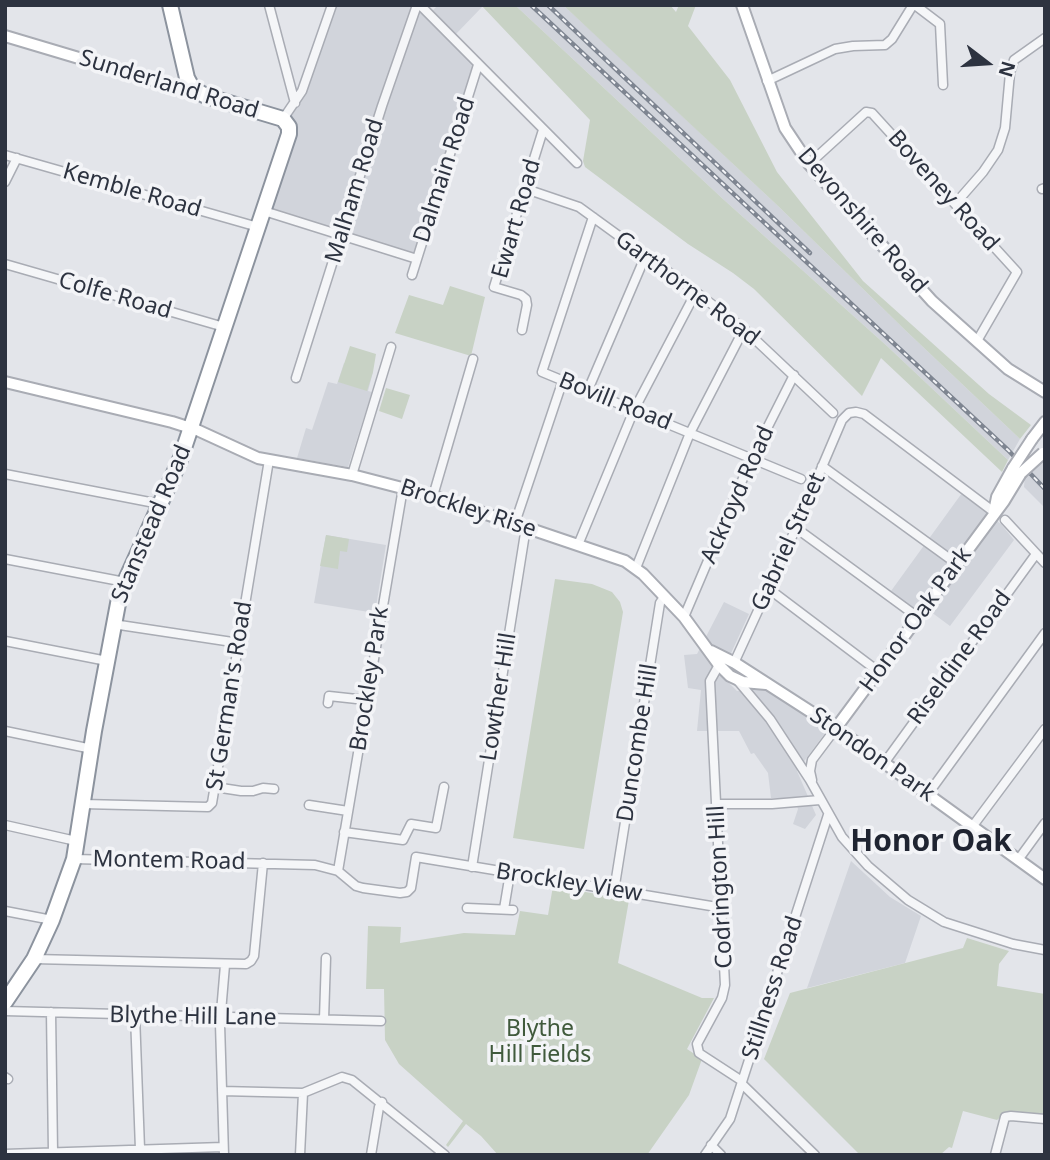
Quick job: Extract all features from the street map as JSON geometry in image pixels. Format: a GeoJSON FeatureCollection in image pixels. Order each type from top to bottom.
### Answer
{"type":"FeatureCollection","features":[{"type":"Feature","properties":{"kind":"highway"},"geometry":{"type":"LineString","coordinates":[[170,5],[190,86]]}},
{"type":"Feature","properties":{"kind":"highway","name":"Sunderland Road"},"geometry":{"type":"LineString","coordinates":[[190,86],[206,96],[286,123]]}},
{"type":"Feature","properties":{"kind":"highway","name":"Stanstead Road"},"geometry":{"type":"LineString","coordinates":[[5,1002],[34,959],[52,920],[74,859],[113,624],[125,582],[180,460],[289,134],[286,123]]}},
{"type":"Feature","properties":{"kind":"main road","name":"Devonshire Road"},"geometry":{"type":"LineString","coordinates":[[742,5],[785,128],[809,164],[932,301],[1008,369],[1045,392]]}},
{"type":"Feature","properties":{"kind":"main road","name":"Sunderland Road"},"geometry":{"type":"LineString","coordinates":[[5,36],[176,87],[190,86]]}},
{"type":"Feature","properties":{"kind":"main road","name":"Brockley Rise"},"geometry":{"type":"LineString","coordinates":[[5,383],[191,428],[248,454],[270,460],[352,475],[433,496],[625,561],[636,568],[684,617],[711,651]]}},
{"type":"Feature","properties":{"kind":"main road","name":"Honor Oak Park"},"geometry":{"type":"LineString","coordinates":[[836,728],[1004,501],[1032,439],[1045,422]]}},
{"type":"Feature","properties":{"kind":"main road","name":"Honor Oak Park"},"geometry":{"type":"LineString","coordinates":[[1017,470],[1044,452]]}},
{"type":"Feature","properties":{"kind":"main road","name":"Stondon Park"},"geometry":{"type":"LineString","coordinates":[[711,651],[836,728],[1045,879]]}},
{"type":"Feature","properties":{"kind":"main road"},"geometry":{"type":"LineString","coordinates":[[711,651],[719,665],[743,673]]}},
{"type":"Feature","properties":{"kind":"street"},"geometry":{"type":"LineString","coordinates":[[269,5],[295,103]]}},
{"type":"Feature","properties":{"kind":"street","name":"Stanstead Road"},"geometry":{"type":"LineString","coordinates":[[286,123],[302,91],[332,5]]}},
{"type":"Feature","properties":{"kind":"street"},"geometry":{"type":"LineString","coordinates":[[419,5],[577,163]]}},
{"type":"Feature","properties":{"kind":"street","name":"Malham Road"},"geometry":{"type":"LineString","coordinates":[[296,378],[419,5]]}},
{"type":"Feature","properties":{"kind":"street"},"geometry":{"type":"LineString","coordinates":[[767,81],[835,49],[885,45],[892,39],[914,5],[940,24],[943,85]]}},
{"type":"Feature","properties":{"kind":"street"},"geometry":{"type":"LineString","coordinates":[[955,204],[998,150],[1005,128],[1010,73],[1014,60],[1045,38]]}},
{"type":"Feature","properties":{"kind":"street","name":"Dalmain Road"},"geometry":{"type":"LineString","coordinates":[[412,275],[478,65]]}},
{"type":"Feature","properties":{"kind":"street","name":"Boveney Road"},"geometry":{"type":"LineString","coordinates":[[809,164],[866,112],[872,113],[1017,272],[977,341]]}},
{"type":"Feature","properties":{"kind":"street","name":"Ewart Road"},"geometry":{"type":"LineString","coordinates":[[522,330],[526,299],[522,295],[494,287],[543,131]]}},
{"type":"Feature","properties":{"kind":"street","name":"Kemble Road"},"geometry":{"type":"LineString","coordinates":[[5,155],[258,227]]}},
{"type":"Feature","properties":{"kind":"street"},"geometry":{"type":"LineString","coordinates":[[5,182],[17,158]]}},
{"type":"Feature","properties":{"kind":"street","name":"Garthorne Road"},"geometry":{"type":"LineString","coordinates":[[526,189],[565,201],[593,217],[696,292],[744,329],[833,413]]}},
{"type":"Feature","properties":{"kind":"street"},"geometry":{"type":"LineString","coordinates":[[264,211],[417,258]]}},
{"type":"Feature","properties":{"kind":"street","name":"Bovill Road"},"geometry":{"type":"LineString","coordinates":[[593,217],[542,372],[801,480]]}},
{"type":"Feature","properties":{"kind":"street"},"geometry":{"type":"LineString","coordinates":[[588,390],[645,257]]}},
{"type":"Feature","properties":{"kind":"street","name":"Colfe Road"},"geometry":{"type":"LineString","coordinates":[[5,264],[224,327]]}},
{"type":"Feature","properties":{"kind":"street"},"geometry":{"type":"LineString","coordinates":[[578,545],[634,410],[696,292]]}},
{"type":"Feature","properties":{"kind":"street"},"geometry":{"type":"LineString","coordinates":[[636,568],[690,433],[744,329]]}},
{"type":"Feature","properties":{"kind":"street"},"geometry":{"type":"LineString","coordinates":[[352,475],[391,346]]}},
{"type":"Feature","properties":{"kind":"street"},"geometry":{"type":"LineString","coordinates":[[433,496],[473,359]]}},
{"type":"Feature","properties":{"kind":"street","name":"Ackroyd Road"},"geometry":{"type":"LineString","coordinates":[[684,617],[751,459],[794,375]]}},
{"type":"Feature","properties":{"kind":"street","name":"Lowther Hill"},"geometry":{"type":"LineString","coordinates":[[472,867],[520,525],[564,380]]}},
{"type":"Feature","properties":{"kind":"street","name":"Gabriel Street"},"geometry":{"type":"LineString","coordinates":[[743,673],[769,589],[842,420],[852,412],[864,414],[994,512]]}},
{"type":"Feature","properties":{"kind":"street","name":"St German's Road"},"geometry":{"type":"LineString","coordinates":[[83,804],[208,807],[212,803],[270,460]]}},
{"type":"Feature","properties":{"kind":"street"},"geometry":{"type":"LineString","coordinates":[[822,466],[957,564]]}},
{"type":"Feature","properties":{"kind":"street"},"geometry":{"type":"LineString","coordinates":[[5,474],[160,504]]}},
{"type":"Feature","properties":{"kind":"street","name":"Brockley Park"},"geometry":{"type":"LineString","coordinates":[[338,871],[403,488]]}},
{"type":"Feature","properties":{"kind":"street"},"geometry":{"type":"LineString","coordinates":[[1005,520],[1045,563]]}},
{"type":"Feature","properties":{"kind":"street"},"geometry":{"type":"LineString","coordinates":[[796,528],[919,618]]}},
{"type":"Feature","properties":{"kind":"street","name":"Riseldine Road"},"geometry":{"type":"LineString","coordinates":[[884,762],[1036,554]]}},
{"type":"Feature","properties":{"kind":"street"},"geometry":{"type":"LineString","coordinates":[[5,559],[125,582]]}},
{"type":"Feature","properties":{"kind":"street"},"geometry":{"type":"LineString","coordinates":[[769,589],[879,672]]}},
{"type":"Feature","properties":{"kind":"street","name":"Duncombe Hill"},"geometry":{"type":"LineString","coordinates":[[614,891],[660,603],[664,597]]}},
{"type":"Feature","properties":{"kind":"street"},"geometry":{"type":"LineString","coordinates":[[113,624],[239,643]]}},
{"type":"Feature","properties":{"kind":"street"},"geometry":{"type":"LineString","coordinates":[[929,794],[1045,633]]}},
{"type":"Feature","properties":{"kind":"street"},"geometry":{"type":"LineString","coordinates":[[5,641],[107,660]]}},
{"type":"Feature","properties":{"kind":"street","name":"Codrington Hill"},"geometry":{"type":"LineString","coordinates":[[719,665],[710,681],[725,991],[696,1044],[699,1053],[742,1083]]}},
{"type":"Feature","properties":{"kind":"street"},"geometry":{"type":"LineString","coordinates":[[743,673],[842,837],[868,866],[908,900],[932,916],[1013,944],[1045,950]]}},
{"type":"Feature","properties":{"kind":"street"},"geometry":{"type":"LineString","coordinates":[[328,703],[329,696],[366,701]]}},
{"type":"Feature","properties":{"kind":"street"},"geometry":{"type":"LineString","coordinates":[[813,786],[810,771],[812,760],[836,728]]}},
{"type":"Feature","properties":{"kind":"street"},"geometry":{"type":"LineString","coordinates":[[972,827],[1045,729]]}},
{"type":"Feature","properties":{"kind":"street"},"geometry":{"type":"LineString","coordinates":[[5,731],[92,748]]}},
{"type":"Feature","properties":{"kind":"street"},"geometry":{"type":"LineString","coordinates":[[796,758],[806,762],[812,760]]}},
{"type":"Feature","properties":{"kind":"street"},"geometry":{"type":"LineString","coordinates":[[215,787],[241,791],[274,789]]}},
{"type":"Feature","properties":{"kind":"street"},"geometry":{"type":"LineString","coordinates":[[344,832],[403,840],[411,824],[436,828],[444,787]]}},
{"type":"Feature","properties":{"kind":"street"},"geometry":{"type":"LineString","coordinates":[[717,804],[772,804],[821,800]]}},
{"type":"Feature","properties":{"kind":"street"},"geometry":{"type":"LineString","coordinates":[[309,805],[348,811]]}},
{"type":"Feature","properties":{"kind":"street","name":"Stillness Road"},"geometry":{"type":"LineString","coordinates":[[705,1155],[730,1119],[828,815]]}},
{"type":"Feature","properties":{"kind":"street"},"geometry":{"type":"LineString","coordinates":[[1018,860],[1045,823]]}},
{"type":"Feature","properties":{"kind":"street"},"geometry":{"type":"LineString","coordinates":[[5,825],[76,841]]}},
{"type":"Feature","properties":{"kind":"street"},"geometry":{"type":"LineString","coordinates":[[822,839],[834,833],[842,837]]}},
{"type":"Feature","properties":{"kind":"street","name":"Brockley View"},"geometry":{"type":"LineString","coordinates":[[338,871],[356,886],[407,892],[411,888],[416,857],[723,908]]}},
{"type":"Feature","properties":{"kind":"street","name":"Montem Road"},"geometry":{"type":"LineString","coordinates":[[74,859],[315,864],[338,871]]}},
{"type":"Feature","properties":{"kind":"street"},"geometry":{"type":"LineString","coordinates":[[34,959],[246,964],[254,956],[263,863]]}},
{"type":"Feature","properties":{"kind":"street"},"geometry":{"type":"LineString","coordinates":[[467,908],[508,910],[510,873]]}},
{"type":"Feature","properties":{"kind":"street"},"geometry":{"type":"LineString","coordinates":[[5,911],[52,920]]}},
{"type":"Feature","properties":{"kind":"street"},"geometry":{"type":"LineString","coordinates":[[324,1019],[326,958]]}},
{"type":"Feature","properties":{"kind":"street"},"geometry":{"type":"LineString","coordinates":[[5,1154],[140,1149],[224,1151],[222,1018],[225,965]]}},
{"type":"Feature","properties":{"kind":"street","name":"Blythe Hill Lane"},"geometry":{"type":"LineString","coordinates":[[5,1011],[381,1021]]}},
{"type":"Feature","properties":{"kind":"street"},"geometry":{"type":"LineString","coordinates":[[51,1013],[52,1152]]}},
{"type":"Feature","properties":{"kind":"street"},"geometry":{"type":"LineString","coordinates":[[135,1016],[140,1149]]}},
{"type":"Feature","properties":{"kind":"street"},"geometry":{"type":"LineString","coordinates":[[222,1091],[303,1093],[342,1077],[352,1080],[382,1102],[445,1155]]}},
{"type":"Feature","properties":{"kind":"street"},"geometry":{"type":"LineString","coordinates":[[742,1083],[815,1155]]}},
{"type":"Feature","properties":{"kind":"street"},"geometry":{"type":"LineString","coordinates":[[300,1155],[303,1093]]}},
{"type":"Feature","properties":{"kind":"street"},"geometry":{"type":"LineString","coordinates":[[371,1155],[382,1102]]}},
{"type":"Feature","properties":{"kind":"street"},"geometry":{"type":"LineString","coordinates":[[995,1155],[1005,1117],[1011,1115],[1045,1119]]}},
{"type":"Feature","properties":{"kind":"street"},"geometry":{"type":"LineString","coordinates":[[711,1145],[721,1155]]}},
{"type":"Feature","properties":{"kind":"shaded area"},"geometry":{"type":"Polygon","coordinates":[[[332,5],[423,5],[433,10],[438,5],[482,7],[456,34],[478,65],[417,259],[264,209],[295,103],[332,5]]]}},
{"type":"Feature","properties":{"kind":"shaded area"},"geometry":{"type":"Polygon","coordinates":[[[515,5],[563,5],[598,37],[1020,439],[1008,460],[887,346],[723,199],[515,5]]]}},
{"type":"Feature","properties":{"kind":"shaded area"},"geometry":{"type":"Polygon","coordinates":[[[344,363],[373,372],[368,391],[372,392],[348,467],[297,458],[306,428],[312,430],[328,382],[337,384],[344,363]]]}},
{"type":"Feature","properties":{"kind":"shaded area"},"geometry":{"type":"Polygon","coordinates":[[[1045,454],[1045,508],[1024,487],[1025,474],[1045,454]]]}},
{"type":"Feature","properties":{"kind":"shaded area"},"geometry":{"type":"Polygon","coordinates":[[[962,493],[1001,524],[1014,540],[950,626],[923,606],[918,613],[891,591],[962,493]]]}},
{"type":"Feature","properties":{"kind":"shaded area"},"geometry":{"type":"Polygon","coordinates":[[[326,535],[386,545],[375,613],[314,603],[326,535]]]}},
{"type":"Feature","properties":{"kind":"shaded area"},"geometry":{"type":"Polygon","coordinates":[[[724,602],[749,614],[721,675],[737,691],[764,688],[828,729],[797,771],[816,815],[805,829],[793,824],[798,809],[794,798],[771,798],[768,773],[754,753],[751,754],[739,731],[697,731],[701,690],[688,688],[684,655],[697,654],[724,602]]]}},
{"type":"Feature","properties":{"kind":"shaded area"},"geometry":{"type":"Polygon","coordinates":[[[851,861],[890,897],[921,916],[905,963],[807,988],[851,861]]]}},
{"type":"Feature","properties":{"kind":"green space"},"geometry":{"type":"Polygon","coordinates":[[[481,5],[515,5],[1008,460],[1002,472],[881,358],[862,396],[754,289],[688,244],[585,167],[583,161],[590,120],[481,5]]]}},
{"type":"Feature","properties":{"kind":"green space"},"geometry":{"type":"Polygon","coordinates":[[[563,5],[670,5],[676,12],[679,5],[696,5],[688,26],[730,80],[777,172],[863,281],[989,394],[1031,425],[1020,439],[778,206],[563,5]]]}},
{"type":"Feature","properties":{"kind":"green space"},"geometry":{"type":"Polygon","coordinates":[[[450,286],[485,297],[471,356],[395,333],[409,295],[443,305],[450,286]]]}},
{"type":"Feature","properties":{"kind":"green space"},"geometry":{"type":"Polygon","coordinates":[[[350,346],[376,354],[367,391],[338,382],[350,346]]]}},
{"type":"Feature","properties":{"kind":"green space"},"geometry":{"type":"Polygon","coordinates":[[[386,388],[410,395],[402,419],[379,411],[386,388]]]}},
{"type":"Feature","properties":{"kind":"green space"},"geometry":{"type":"Polygon","coordinates":[[[326,535],[349,539],[347,552],[340,551],[338,569],[320,566],[326,535]]]}},
{"type":"Feature","properties":{"kind":"green space"},"geometry":{"type":"Polygon","coordinates":[[[555,579],[592,584],[612,592],[620,602],[623,612],[584,849],[513,838],[555,579]]]}},
{"type":"Feature","properties":{"kind":"green space","name":"Blythe Hill Fields"},"geometry":{"type":"Polygon","coordinates":[[[553,886],[629,900],[618,963],[702,998],[714,998],[687,1049],[702,1059],[689,1095],[647,1155],[498,1155],[466,1124],[448,1147],[446,1145],[463,1121],[399,1064],[385,1040],[384,989],[366,989],[368,926],[401,927],[400,943],[464,933],[515,935],[520,911],[548,915],[553,886]]]}},
{"type":"Feature","properties":{"kind":"green space"},"geometry":{"type":"Polygon","coordinates":[[[967,938],[1009,951],[999,964],[997,986],[1045,994],[1045,1116],[1007,1112],[997,1120],[963,1111],[952,1148],[949,1147],[940,1155],[860,1155],[764,1059],[790,993],[963,948],[967,938]]]}},
{"type":"Feature","properties":{"kind":"railway"},"geometry":{"type":"LineString","coordinates":[[531,5],[1008,450],[1045,489]]}},
{"type":"Feature","properties":{"kind":"railway"},"geometry":{"type":"LineString","coordinates":[[548,5],[810,253]]}},
{"type":"Feature","properties":{"kind":"district","name":"Honor Oak"},"geometry":{"type":"Point","coordinates":[931,842]}}]}
